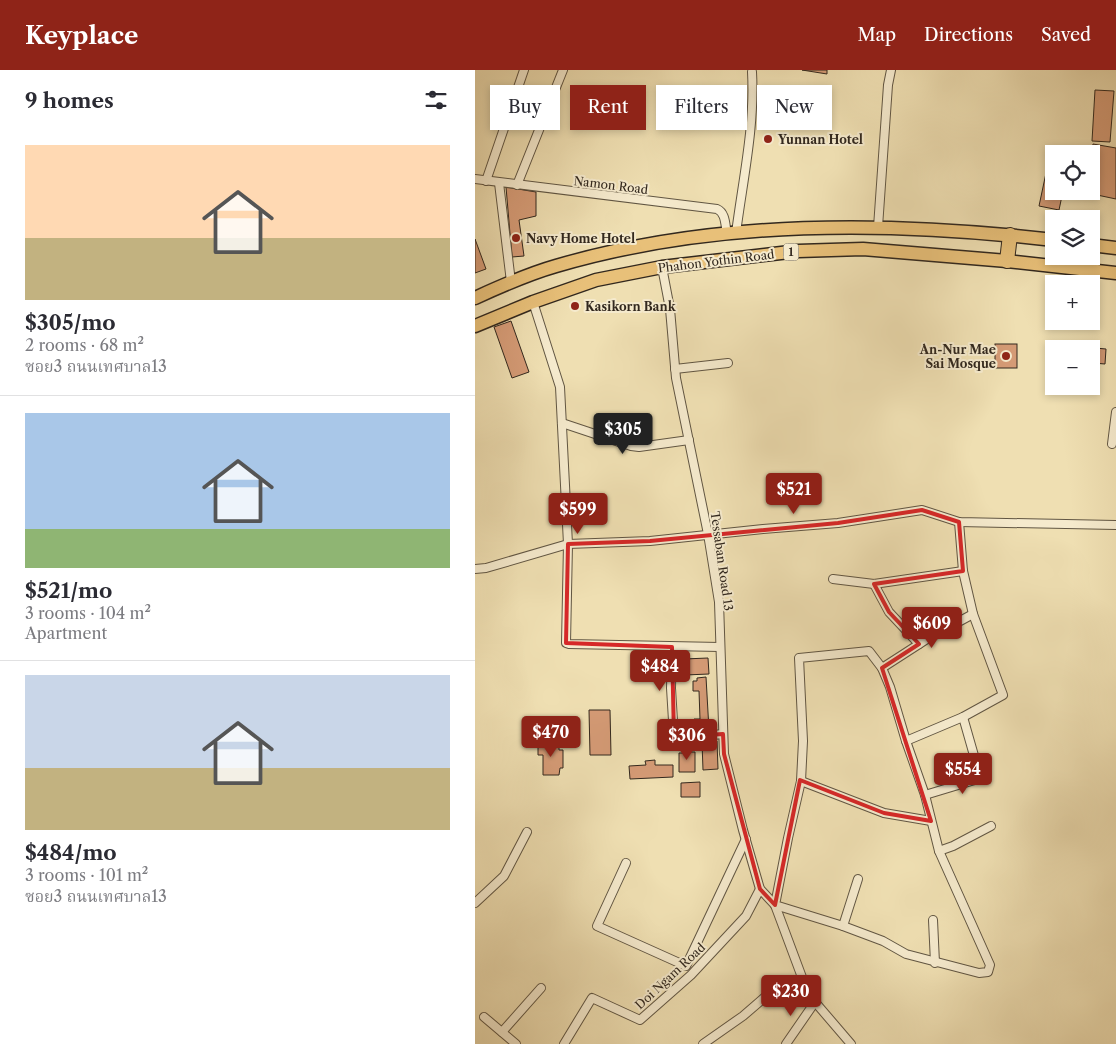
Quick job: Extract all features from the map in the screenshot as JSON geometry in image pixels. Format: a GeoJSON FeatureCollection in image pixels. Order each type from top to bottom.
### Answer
{"type":"FeatureCollection","features":[{"type":"Feature","properties":{"kind":"highway"},"geometry":{"type":"LineString","coordinates":[[1007,261],[1009,235]]}},
{"type":"Feature","properties":{"kind":"main road","name":"Phahon Yothin Road"},"geometry":{"type":"LineString","coordinates":[[475,298],[511,282],[554,267],[620,250],[731,233],[795,229],[878,228],[1009,235],[1045,239]]}},
{"type":"Feature","properties":{"kind":"main road"},"geometry":{"type":"LineString","coordinates":[[1100,246],[1116,248]]}},
{"type":"Feature","properties":{"kind":"main road","name":"Phahon Yothin Road"},"geometry":{"type":"LineString","coordinates":[[475,326],[533,302],[596,280],[661,267],[798,251],[863,249],[1007,261],[1116,273]]}},
{"type":"Feature","properties":{"kind":"street"},"geometry":{"type":"LineString","coordinates":[[486,181],[523,70]]}},
{"type":"Feature","properties":{"kind":"street"},"geometry":{"type":"LineString","coordinates":[[517,185],[563,70]]}},
{"type":"Feature","properties":{"kind":"street"},"geometry":{"type":"LineString","coordinates":[[878,228],[888,85],[891,70]]}},
{"type":"Feature","properties":{"kind":"street"},"geometry":{"type":"LineString","coordinates":[[731,233],[751,128],[752,72]]}},
{"type":"Feature","properties":{"kind":"street","name":"Namon Road"},"geometry":{"type":"LineString","coordinates":[[475,179],[717,209],[724,215],[731,233]]}},
{"type":"Feature","properties":{"kind":"street"},"geometry":{"type":"LineString","coordinates":[[499,183],[511,282]]}},
{"type":"Feature","properties":{"kind":"street","name":"Tessaban Road 13"},"geometry":{"type":"LineString","coordinates":[[661,267],[670,309],[675,369],[708,534],[719,602],[724,754],[760,889]]}},
{"type":"Feature","properties":{"kind":"street"},"geometry":{"type":"LineString","coordinates":[[533,302],[560,387],[567,544],[565,642],[569,644],[720,647]]}},
{"type":"Feature","properties":{"kind":"street"},"geometry":{"type":"LineString","coordinates":[[675,369],[728,363]]}},
{"type":"Feature","properties":{"kind":"street"},"geometry":{"type":"LineString","coordinates":[[1112,444],[1116,412]]}},
{"type":"Feature","properties":{"kind":"street"},"geometry":{"type":"LineString","coordinates":[[562,423],[631,446],[639,447],[689,440]]}},
{"type":"Feature","properties":{"kind":"street"},"geometry":{"type":"LineString","coordinates":[[475,569],[486,568],[567,544],[650,541],[839,523],[922,510],[959,522],[1116,525]]}},
{"type":"Feature","properties":{"kind":"street"},"geometry":{"type":"LineString","coordinates":[[906,741],[963,717],[1003,695],[973,614],[963,571],[959,522]]}},
{"type":"Feature","properties":{"kind":"street"},"geometry":{"type":"LineString","coordinates":[[833,579],[873,584],[963,571]]}},
{"type":"Feature","properties":{"kind":"street"},"geometry":{"type":"LineString","coordinates":[[873,584],[889,612],[919,644]]}},
{"type":"Feature","properties":{"kind":"street"},"geometry":{"type":"LineString","coordinates":[[882,668],[919,644],[973,614]]}},
{"type":"Feature","properties":{"kind":"street"},"geometry":{"type":"LineString","coordinates":[[673,647],[671,688],[674,737],[723,734]]}},
{"type":"Feature","properties":{"kind":"street"},"geometry":{"type":"LineString","coordinates":[[869,651],[882,668],[890,687],[925,795],[939,851],[990,965],[988,972],[979,973],[906,954],[883,941],[843,926],[775,905],[787,838],[801,781],[803,741],[799,658],[869,651]]}},
{"type":"Feature","properties":{"kind":"street"},"geometry":{"type":"LineString","coordinates":[[925,795],[978,779],[979,773],[963,717]]}},
{"type":"Feature","properties":{"kind":"street"},"geometry":{"type":"LineString","coordinates":[[801,781],[884,813],[931,821]]}},
{"type":"Feature","properties":{"kind":"street"},"geometry":{"type":"LineString","coordinates":[[939,851],[953,846],[991,826]]}},
{"type":"Feature","properties":{"kind":"street"},"geometry":{"type":"LineString","coordinates":[[475,904],[504,876],[527,832]]}},
{"type":"Feature","properties":{"kind":"street"},"geometry":{"type":"LineString","coordinates":[[626,863],[597,926],[686,966],[746,839]]}},
{"type":"Feature","properties":{"kind":"street"},"geometry":{"type":"LineString","coordinates":[[843,926],[858,879]]}},
{"type":"Feature","properties":{"kind":"street"},"geometry":{"type":"LineString","coordinates":[[760,889],[775,905],[806,988],[815,1002],[851,1044]]}},
{"type":"Feature","properties":{"kind":"street","name":"Doi Ngam Road"},"geometry":{"type":"LineString","coordinates":[[565,1044],[592,998],[641,1020],[691,975],[746,916],[760,889]]}},
{"type":"Feature","properties":{"kind":"street"},"geometry":{"type":"LineString","coordinates":[[933,920],[935,963]]}},
{"type":"Feature","properties":{"kind":"street"},"geometry":{"type":"LineString","coordinates":[[501,1032],[541,988]]}},
{"type":"Feature","properties":{"kind":"street"},"geometry":{"type":"LineString","coordinates":[[703,1044],[743,1016],[772,991],[806,988]]}},
{"type":"Feature","properties":{"kind":"street"},"geometry":{"type":"LineString","coordinates":[[786,1044],[815,1002]]}},
{"type":"Feature","properties":{"kind":"street"},"geometry":{"type":"LineString","coordinates":[[484,1017],[516,1044]]}},
{"type":"Feature","properties":{"kind":"highlighted area"},"geometry":{"type":"Polygon","coordinates":[[[922,510],[959,522],[963,571],[874,584],[889,612],[919,644],[882,668],[931,821],[884,813],[800,780],[775,905],[760,889],[724,754],[723,734],[674,737],[672,647],[566,643],[568,544],[650,541],[838,523],[922,510]]]}},
{"type":"Feature","properties":{"kind":"building"},"geometry":{"type":"Polygon","coordinates":[[[802,70],[827,70],[827,74],[802,70]]]}},
{"type":"Feature","properties":{"kind":"building"},"geometry":{"type":"Polygon","coordinates":[[[1095,90],[1114,91],[1110,142],[1092,141],[1095,90]]]}},
{"type":"Feature","properties":{"kind":"building"},"geometry":{"type":"Polygon","coordinates":[[[1100,145],[1116,148],[1116,199],[1100,196],[1100,145]]]}},
{"type":"Feature","properties":{"kind":"building"},"geometry":{"type":"Polygon","coordinates":[[[1045,178],[1045,200],[1061,200],[1059,210],[1039,206],[1045,178]]]}},
{"type":"Feature","properties":{"kind":"building","name":"Navy Home Hotel"},"geometry":{"type":"Polygon","coordinates":[[[506,187],[536,192],[536,216],[519,220],[524,256],[512,257],[506,187]]]}},
{"type":"Feature","properties":{"kind":"building"},"geometry":{"type":"Polygon","coordinates":[[[475,239],[486,269],[475,273],[475,239]]]}},
{"type":"Feature","properties":{"kind":"building"},"geometry":{"type":"Polygon","coordinates":[[[511,321],[529,372],[512,378],[494,327],[511,321]]]}},
{"type":"Feature","properties":{"kind":"building","name":"An-Nur Mae Sai Mosque"},"geometry":{"type":"Polygon","coordinates":[[[995,344],[1017,344],[1017,368],[995,368],[995,344]]]}},
{"type":"Feature","properties":{"kind":"building"},"geometry":{"type":"Polygon","coordinates":[[[1100,348],[1106,349],[1105,364],[1100,364],[1100,348]]]}},
{"type":"Feature","properties":{"kind":"building"},"geometry":{"type":"Polygon","coordinates":[[[708,658],[709,674],[685,675],[684,659],[708,658]]]}},
{"type":"Feature","properties":{"kind":"building"},"geometry":{"type":"Polygon","coordinates":[[[706,677],[709,730],[702,730],[701,727],[695,727],[694,719],[700,719],[699,691],[693,691],[693,681],[697,681],[697,678],[706,677]]]}},
{"type":"Feature","properties":{"kind":"building"},"geometry":{"type":"Polygon","coordinates":[[[589,710],[610,710],[611,755],[590,755],[589,710]]]}},
{"type":"Feature","properties":{"kind":"building"},"geometry":{"type":"Polygon","coordinates":[[[717,741],[718,769],[703,770],[702,742],[717,741]]]}},
{"type":"Feature","properties":{"kind":"building"},"geometry":{"type":"Polygon","coordinates":[[[546,742],[559,742],[559,750],[563,750],[563,768],[560,768],[559,775],[543,775],[543,755],[538,755],[538,744],[546,744],[546,742]]]}},
{"type":"Feature","properties":{"kind":"building"},"geometry":{"type":"Polygon","coordinates":[[[683,749],[690,749],[690,752],[695,752],[695,772],[679,772],[679,753],[683,753],[683,749]]]}},
{"type":"Feature","properties":{"kind":"building"},"geometry":{"type":"Polygon","coordinates":[[[655,760],[655,765],[673,765],[673,777],[630,779],[629,766],[646,765],[645,761],[655,760]]]}},
{"type":"Feature","properties":{"kind":"building"},"geometry":{"type":"Polygon","coordinates":[[[700,782],[700,797],[681,797],[681,783],[700,782]]]}},
{"type":"Feature","properties":{"kind":"place","name":"Yunnan Hotel"},"geometry":{"type":"Point","coordinates":[768,139]}},
{"type":"Feature","properties":{"kind":"place","name":"Navy Home Hotel"},"geometry":{"type":"Point","coordinates":[516,238]}},
{"type":"Feature","properties":{"kind":"place","name":"Kasikorn Bank"},"geometry":{"type":"Point","coordinates":[575,306]}},
{"type":"Feature","properties":{"kind":"place","name":"An-Nur Mae Sai Mosque"},"geometry":{"type":"Point","coordinates":[1006,356]}}]}
